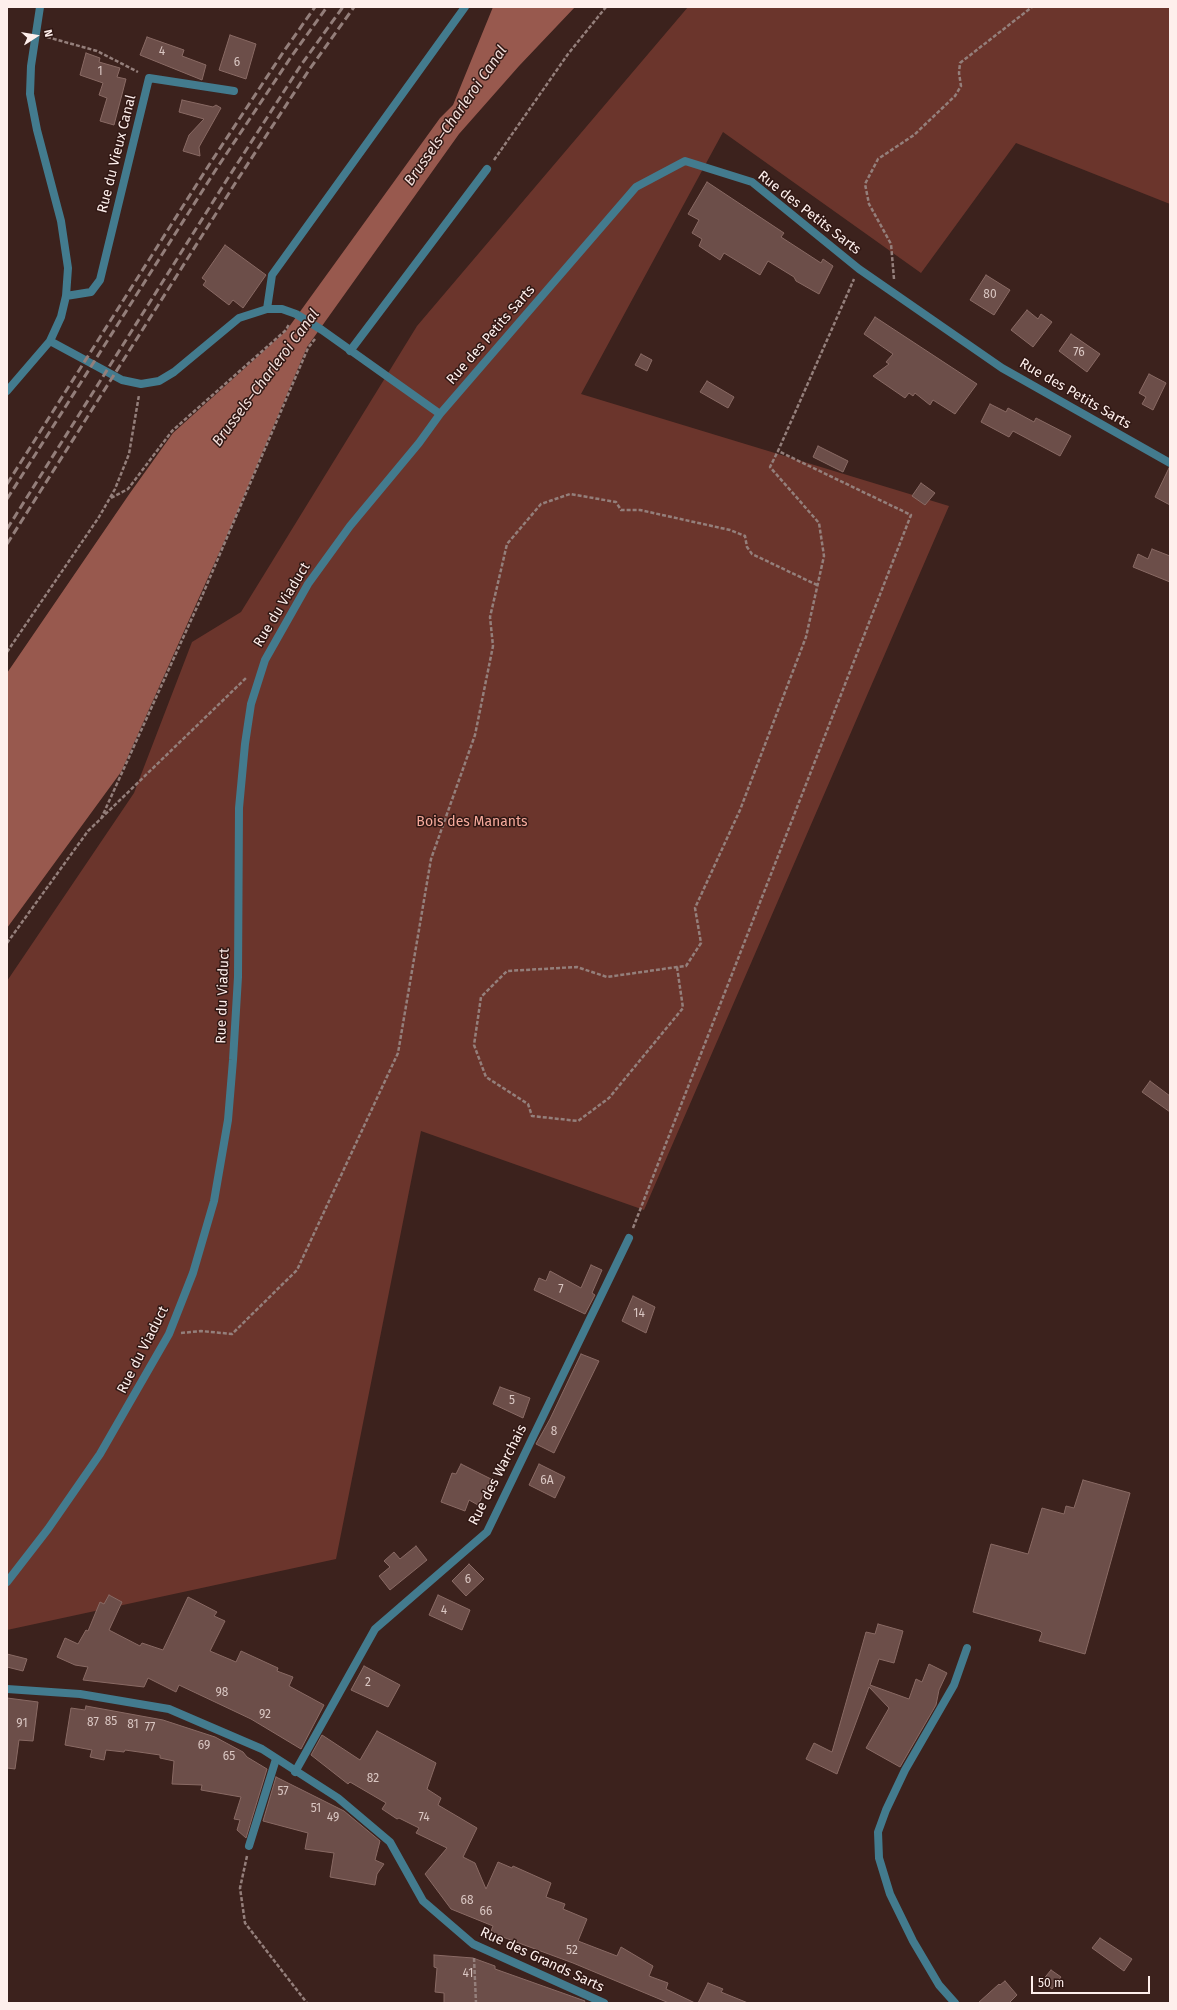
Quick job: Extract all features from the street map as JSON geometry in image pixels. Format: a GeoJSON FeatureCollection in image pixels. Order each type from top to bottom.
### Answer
{"type":"FeatureCollection","features":[{"type":"Feature","properties":{"kind":"street"},"geometry":{"type":"LineString","coordinates":[[7,391],[50,341],[60,317],[66,296],[68,268],[61,221],[37,130],[30,94],[31,66],[40,7]]}},
{"type":"Feature","properties":{"kind":"street"},"geometry":{"type":"LineString","coordinates":[[267,309],[272,275],[465,7]]}},
{"type":"Feature","properties":{"kind":"street"},"geometry":{"type":"LineString","coordinates":[[150,78],[234,92]]}},
{"type":"Feature","properties":{"kind":"street","name":"Rue du Vieux Canal"},"geometry":{"type":"LineString","coordinates":[[66,296],[91,292],[100,280],[150,78]]}},
{"type":"Feature","properties":{"kind":"street","name":"Rue des Petits Sarts"},"geometry":{"type":"LineString","coordinates":[[440,414],[636,187],[685,161],[752,182],[859,269],[1002,368],[1170,463]]}},
{"type":"Feature","properties":{"kind":"street"},"geometry":{"type":"LineString","coordinates":[[350,351],[487,169]]}},
{"type":"Feature","properties":{"kind":"street"},"geometry":{"type":"LineString","coordinates":[[50,341],[122,380],[141,384],[159,380],[174,372],[239,318],[267,309],[282,309],[296,314],[322,330],[440,414]]}},
{"type":"Feature","properties":{"kind":"street","name":"Rue du Viaduct"},"geometry":{"type":"LineString","coordinates":[[7,1582],[48,1528],[100,1454],[169,1334],[193,1273],[214,1202],[228,1120],[238,977],[240,808],[245,744],[251,704],[265,660],[308,584],[350,526],[419,443],[440,414]]}},
{"type":"Feature","properties":{"kind":"street","name":"Rue des Warchais"},"geometry":{"type":"LineString","coordinates":[[295,1772],[375,1629],[487,1532],[629,1238]]}},
{"type":"Feature","properties":{"kind":"street"},"geometry":{"type":"LineString","coordinates":[[955,2003],[935,1978],[913,1941],[890,1894],[879,1858],[878,1832],[886,1810],[905,1770],[954,1685],[967,1648]]}},
{"type":"Feature","properties":{"kind":"street","name":"Rue des Grands Sarts"},"geometry":{"type":"LineString","coordinates":[[7,1689],[80,1694],[169,1709],[262,1749],[295,1772],[338,1798],[390,1842],[423,1901],[473,1944],[604,2003]]}},
{"type":"Feature","properties":{"kind":"street"},"geometry":{"type":"LineString","coordinates":[[248,1846],[276,1759]]}},
{"type":"Feature","properties":{"kind":"path"},"geometry":{"type":"LineString","coordinates":[[487,169],[568,54],[606,7]]}},
{"type":"Feature","properties":{"kind":"path"},"geometry":{"type":"LineString","coordinates":[[896,295],[891,244],[869,204],[865,184],[878,159],[914,135],[955,96],[961,86],[959,73],[960,63],[1032,7]]}},
{"type":"Feature","properties":{"kind":"path"},"geometry":{"type":"LineString","coordinates":[[35,34],[97,51],[150,78]]}},
{"type":"Feature","properties":{"kind":"path"},"geometry":{"type":"LineString","coordinates":[[677,967],[682,1008],[609,1098],[578,1121],[532,1116],[528,1104],[486,1077],[474,1045],[481,997],[507,971],[577,967],[607,977],[677,967],[686,966],[701,943],[695,908],[740,810],[804,644],[824,556],[819,523],[770,466],[859,269]]}},
{"type":"Feature","properties":{"kind":"path"},"geometry":{"type":"LineString","coordinates":[[110,498],[128,489],[172,431],[286,330]]}},
{"type":"Feature","properties":{"kind":"path"},"geometry":{"type":"LineString","coordinates":[[101,819],[202,596],[308,348]]}},
{"type":"Feature","properties":{"kind":"path"},"geometry":{"type":"LineString","coordinates":[[7,652],[99,517],[110,498],[129,454],[141,384]]}},
{"type":"Feature","properties":{"kind":"path"},"geometry":{"type":"LineString","coordinates":[[629,1238],[911,515],[778,451]]}},
{"type":"Feature","properties":{"kind":"path"},"geometry":{"type":"LineString","coordinates":[[169,1334],[201,1331],[232,1334],[297,1270],[398,1053],[431,859],[475,734],[493,646],[490,617],[506,544],[540,504],[570,494],[616,502],[621,510],[640,510],[730,530],[745,536],[747,547],[752,554],[818,585]]}},
{"type":"Feature","properties":{"kind":"path"},"geometry":{"type":"LineString","coordinates":[[7,943],[88,831],[248,676]]}},
{"type":"Feature","properties":{"kind":"path"},"geometry":{"type":"LineString","coordinates":[[248,1846],[240,1888],[244,1923],[307,2003]]}},
{"type":"Feature","properties":{"kind":"path"},"geometry":{"type":"LineString","coordinates":[[473,1944],[476,2003]]}},
{"type":"Feature","properties":{"kind":"green space","name":"Bois des Manants"},"geometry":{"type":"Polygon","coordinates":[[[688,7],[1170,7],[1170,204],[1016,143],[921,273],[723,132],[581,394],[949,506],[644,1210],[421,1131],[336,1559],[7,1630],[7,981],[134,793],[192,642],[241,612],[417,326],[688,7]]]}},
{"type":"Feature","properties":{"kind":"water","name":"Brussels–Charleroi Canal"},"geometry":{"type":"Polygon","coordinates":[[[493,7],[575,7],[519,66],[459,134],[307,347],[232,524],[121,772],[7,928],[7,673],[130,493],[173,433],[286,331],[440,118],[453,105],[493,7]]]}},
{"type":"Feature","properties":{"kind":"building"},"geometry":{"type":"Polygon","coordinates":[[[230,35],[256,44],[246,79],[219,70],[230,35]]]}},
{"type":"Feature","properties":{"kind":"building"},"geometry":{"type":"Polygon","coordinates":[[[147,37],[184,50],[182,56],[206,65],[202,80],[140,55],[147,37]]]}},
{"type":"Feature","properties":{"kind":"building"},"geometry":{"type":"Polygon","coordinates":[[[86,53],[100,58],[99,62],[120,68],[117,77],[126,79],[114,125],[100,121],[107,98],[99,95],[103,83],[80,75],[86,53]]]}},
{"type":"Feature","properties":{"kind":"building"},"geometry":{"type":"Polygon","coordinates":[[[182,100],[213,107],[216,105],[221,108],[199,147],[200,156],[183,151],[189,135],[204,119],[179,112],[182,100]]]}},
{"type":"Feature","properties":{"kind":"building"},"geometry":{"type":"Polygon","coordinates":[[[707,182],[784,233],[781,237],[821,263],[823,259],[833,266],[819,294],[796,281],[794,277],[768,261],[760,275],[724,253],[720,260],[699,246],[702,239],[692,233],[699,220],[688,214],[707,182]]]}},
{"type":"Feature","properties":{"kind":"building"},"geometry":{"type":"Polygon","coordinates":[[[225,245],[266,275],[243,308],[233,300],[229,305],[203,285],[206,281],[202,278],[225,245]]]}},
{"type":"Feature","properties":{"kind":"building"},"geometry":{"type":"Polygon","coordinates":[[[986,275],[1010,290],[994,315],[970,300],[986,275]]]}},
{"type":"Feature","properties":{"kind":"building"},"geometry":{"type":"Polygon","coordinates":[[[1027,310],[1038,319],[1041,314],[1052,322],[1033,347],[1011,330],[1027,310]]]}},
{"type":"Feature","properties":{"kind":"building"},"geometry":{"type":"Polygon","coordinates":[[[875,317],[977,384],[955,414],[933,400],[930,405],[915,393],[913,396],[909,393],[905,398],[873,376],[889,364],[886,362],[893,354],[864,334],[875,317]]]}},
{"type":"Feature","properties":{"kind":"building"},"geometry":{"type":"Polygon","coordinates":[[[1071,334],[1100,354],[1087,372],[1059,351],[1071,334]]]}},
{"type":"Feature","properties":{"kind":"building"},"geometry":{"type":"Polygon","coordinates":[[[641,354],[652,360],[647,371],[635,365],[641,354]]]}},
{"type":"Feature","properties":{"kind":"building"},"geometry":{"type":"Polygon","coordinates":[[[1149,374],[1166,383],[1153,410],[1142,404],[1146,397],[1139,393],[1149,374]]]}},
{"type":"Feature","properties":{"kind":"building"},"geometry":{"type":"Polygon","coordinates":[[[707,381],[734,397],[728,408],[700,392],[707,381]]]}},
{"type":"Feature","properties":{"kind":"building"},"geometry":{"type":"Polygon","coordinates":[[[990,404],[1006,412],[1008,408],[1034,422],[1036,418],[1071,436],[1060,456],[1013,431],[1009,437],[981,422],[990,404]]]}},
{"type":"Feature","properties":{"kind":"building"},"geometry":{"type":"Polygon","coordinates":[[[818,446],[848,461],[843,472],[813,457],[818,446]]]}},
{"type":"Feature","properties":{"kind":"building"},"geometry":{"type":"Polygon","coordinates":[[[1170,468],[1170,505],[1155,497],[1170,468]]]}},
{"type":"Feature","properties":{"kind":"building"},"geometry":{"type":"Polygon","coordinates":[[[921,483],[935,493],[925,505],[912,496],[921,483]]]}},
{"type":"Feature","properties":{"kind":"building"},"geometry":{"type":"Polygon","coordinates":[[[1152,549],[1170,556],[1170,582],[1133,567],[1138,554],[1148,559],[1152,549]]]}},
{"type":"Feature","properties":{"kind":"building"},"geometry":{"type":"Polygon","coordinates":[[[1150,1081],[1170,1096],[1170,1112],[1142,1092],[1150,1081]]]}},
{"type":"Feature","properties":{"kind":"building"},"geometry":{"type":"Polygon","coordinates":[[[591,1265],[602,1270],[592,1293],[595,1295],[585,1314],[534,1290],[539,1278],[546,1281],[550,1271],[581,1288],[591,1265]]]}},
{"type":"Feature","properties":{"kind":"building"},"geometry":{"type":"Polygon","coordinates":[[[633,1296],[655,1307],[646,1333],[622,1321],[633,1296]]]}},
{"type":"Feature","properties":{"kind":"building"},"geometry":{"type":"Polygon","coordinates":[[[581,1354],[599,1361],[554,1453],[536,1444],[550,1419],[581,1354]]]}},
{"type":"Feature","properties":{"kind":"building"},"geometry":{"type":"Polygon","coordinates":[[[500,1387],[530,1398],[523,1418],[493,1404],[500,1387]]]}},
{"type":"Feature","properties":{"kind":"building"},"geometry":{"type":"Polygon","coordinates":[[[461,1464],[491,1479],[478,1505],[469,1500],[465,1511],[441,1502],[452,1473],[456,1474],[461,1464]]]}},
{"type":"Feature","properties":{"kind":"building"},"geometry":{"type":"Polygon","coordinates":[[[539,1464],[565,1477],[555,1498],[529,1485],[539,1464]]]}},
{"type":"Feature","properties":{"kind":"building"},"geometry":{"type":"Polygon","coordinates":[[[1083,1480],[1130,1493],[1085,1654],[1039,1641],[1042,1633],[1040,1631],[973,1612],[991,1544],[1028,1554],[1042,1508],[1064,1514],[1066,1506],[1074,1508],[1083,1480]]]}},
{"type":"Feature","properties":{"kind":"building"},"geometry":{"type":"Polygon","coordinates":[[[416,1546],[427,1560],[390,1590],[379,1576],[390,1567],[384,1561],[394,1552],[400,1559],[416,1546]]]}},
{"type":"Feature","properties":{"kind":"building"},"geometry":{"type":"Polygon","coordinates":[[[469,1564],[484,1579],[466,1596],[452,1581],[469,1564]]]}},
{"type":"Feature","properties":{"kind":"building"},"geometry":{"type":"Polygon","coordinates":[[[109,1595],[122,1602],[109,1630],[140,1646],[142,1643],[163,1650],[188,1597],[217,1612],[214,1616],[225,1621],[210,1651],[236,1662],[241,1651],[278,1668],[277,1671],[293,1677],[289,1686],[324,1705],[301,1749],[251,1719],[179,1685],[176,1692],[148,1678],[144,1687],[83,1680],[88,1667],[75,1665],[57,1657],[65,1638],[78,1644],[86,1630],[88,1631],[100,1602],[104,1604],[109,1595]]]}},
{"type":"Feature","properties":{"kind":"building"},"geometry":{"type":"Polygon","coordinates":[[[438,1595],[470,1610],[462,1630],[429,1615],[438,1595]]]}},
{"type":"Feature","properties":{"kind":"building"},"geometry":{"type":"Polygon","coordinates":[[[878,1624],[903,1631],[894,1663],[879,1659],[870,1685],[909,1699],[916,1679],[922,1682],[929,1664],[947,1673],[939,1690],[936,1705],[900,1767],[866,1748],[889,1708],[869,1687],[837,1774],[806,1759],[814,1743],[832,1752],[866,1632],[875,1634],[878,1624]]]}},
{"type":"Feature","properties":{"kind":"building"},"geometry":{"type":"Polygon","coordinates":[[[7,1654],[27,1659],[23,1671],[7,1667],[7,1654]]]}},
{"type":"Feature","properties":{"kind":"building"},"geometry":{"type":"Polygon","coordinates":[[[364,1666],[400,1685],[388,1707],[351,1690],[364,1666]]]}},
{"type":"Feature","properties":{"kind":"building"},"geometry":{"type":"Polygon","coordinates":[[[7,1698],[38,1702],[33,1741],[19,1740],[15,1769],[7,1768],[7,1698]]]}},
{"type":"Feature","properties":{"kind":"building"},"geometry":{"type":"Polygon","coordinates":[[[86,1706],[163,1720],[215,1737],[243,1752],[247,1757],[267,1769],[246,1838],[237,1830],[240,1820],[234,1819],[241,1797],[201,1790],[202,1785],[172,1784],[174,1761],[160,1758],[160,1755],[125,1750],[124,1752],[106,1750],[104,1760],[90,1757],[92,1750],[65,1745],[71,1708],[85,1710],[86,1706]]]}},
{"type":"Feature","properties":{"kind":"building"},"geometry":{"type":"Polygon","coordinates":[[[377,1731],[436,1763],[427,1789],[441,1798],[438,1805],[477,1828],[463,1857],[475,1863],[486,1889],[498,1862],[512,1868],[513,1866],[551,1883],[546,1897],[565,1904],[563,1909],[587,1919],[578,1941],[617,1956],[621,1947],[653,1966],[649,1976],[668,1983],[666,1989],[695,2003],[669,2003],[573,1963],[500,1936],[491,1931],[493,1926],[451,1909],[425,1874],[447,1848],[416,1833],[419,1828],[399,1818],[397,1819],[382,1809],[386,1803],[350,1782],[348,1784],[311,1755],[322,1735],[360,1760],[377,1731]]]}},
{"type":"Feature","properties":{"kind":"building"},"geometry":{"type":"Polygon","coordinates":[[[276,1777],[344,1811],[380,1841],[375,1860],[384,1864],[377,1874],[375,1885],[330,1877],[334,1853],[305,1849],[308,1833],[263,1821],[276,1777]]]}},
{"type":"Feature","properties":{"kind":"building"},"geometry":{"type":"Polygon","coordinates":[[[1100,1938],[1132,1959],[1124,1971],[1092,1948],[1100,1938]]]}},
{"type":"Feature","properties":{"kind":"building"},"geometry":{"type":"Polygon","coordinates":[[[434,1955],[473,1958],[495,1966],[495,1969],[585,2001],[584,2003],[444,2003],[444,1993],[435,1992],[437,1968],[434,1967],[434,1955]]]}},
{"type":"Feature","properties":{"kind":"building"},"geometry":{"type":"Polygon","coordinates":[[[1051,1970],[1061,1977],[1052,1989],[1042,1981],[1051,1970]]]}},
{"type":"Feature","properties":{"kind":"building"},"geometry":{"type":"Polygon","coordinates":[[[1005,1981],[1017,1995],[1009,2003],[978,2003],[999,1984],[1000,1985],[1005,1981]]]}},
{"type":"Feature","properties":{"kind":"building"},"geometry":{"type":"Polygon","coordinates":[[[708,1983],[723,1989],[721,1992],[748,2003],[698,2003],[708,1983]]]}},
{"type":"Feature","properties":{"kind":"railway"},"geometry":{"type":"LineString","coordinates":[[7,484],[209,165],[284,51],[315,7]]}},
{"type":"Feature","properties":{"kind":"railway"},"geometry":{"type":"LineString","coordinates":[[7,499],[215,171],[291,57],[327,7]]}},
{"type":"Feature","properties":{"kind":"railway"},"geometry":{"type":"LineString","coordinates":[[7,529],[228,178],[301,65],[343,7]]}},
{"type":"Feature","properties":{"kind":"railway"},"geometry":{"type":"LineString","coordinates":[[7,544],[236,182],[309,70],[354,7]]}}]}
